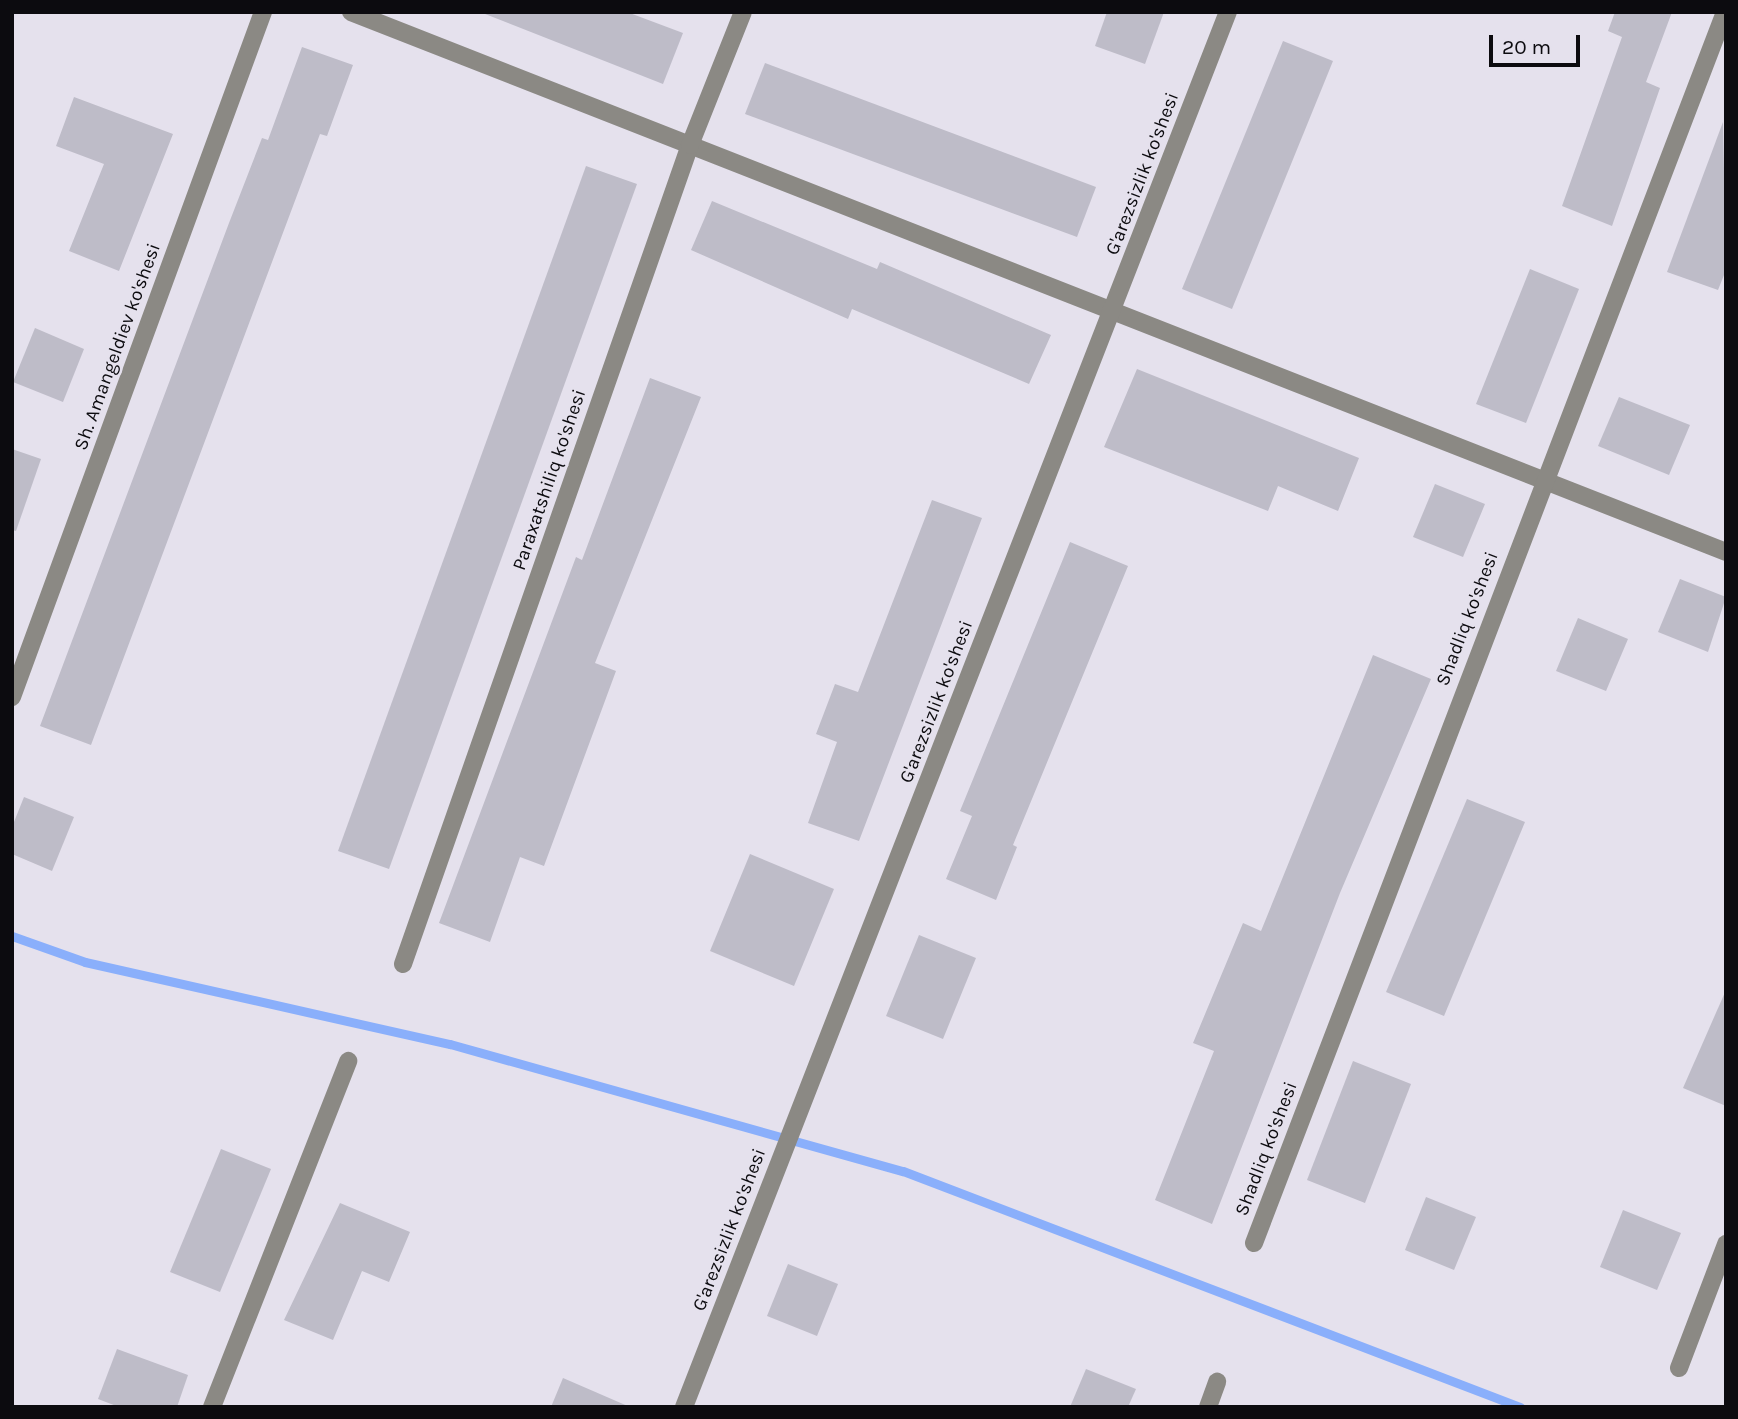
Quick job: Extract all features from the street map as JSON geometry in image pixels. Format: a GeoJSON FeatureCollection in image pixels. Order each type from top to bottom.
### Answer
{"type":"FeatureCollection","features":[{"type":"Feature","properties":{"kind":"street","name":"Sh. Amangeldiev ko'shesi"},"geometry":{"type":"LineString","coordinates":[[12,697],[263,12]]}},
{"type":"Feature","properties":{"kind":"street"},"geometry":{"type":"LineString","coordinates":[[351,12],[1112,314],[1544,479],[1726,552]]}},
{"type":"Feature","properties":{"kind":"street","name":"Paraxatshiliq ko'shesi"},"geometry":{"type":"LineString","coordinates":[[403,964],[690,145],[743,12]]}},
{"type":"Feature","properties":{"kind":"street","name":"G'arezsizlik ko'shesi"},"geometry":{"type":"LineString","coordinates":[[684,1407],[1228,12]]}},
{"type":"Feature","properties":{"kind":"street","name":"Shadliq ko'shesi"},"geometry":{"type":"LineString","coordinates":[[1254,1242],[1725,12]]}},
{"type":"Feature","properties":{"kind":"street"},"geometry":{"type":"LineString","coordinates":[[212,1407],[348,1062]]}},
{"type":"Feature","properties":{"kind":"street"},"geometry":{"type":"LineString","coordinates":[[1678,1368],[1726,1244]]}},
{"type":"Feature","properties":{"kind":"street"},"geometry":{"type":"LineString","coordinates":[[1208,1407],[1217,1382]]}},
{"type":"Feature","properties":{"kind":"building"},"geometry":{"type":"Polygon","coordinates":[[[480,12],[627,12],[683,33],[663,84],[480,12]]]}},
{"type":"Feature","properties":{"kind":"building"},"geometry":{"type":"Polygon","coordinates":[[[1107,12],[1164,12],[1145,64],[1095,46],[1107,12]]]}},
{"type":"Feature","properties":{"kind":"building"},"geometry":{"type":"Polygon","coordinates":[[[1615,12],[1672,12],[1646,82],[1660,88],[1612,226],[1562,206],[1622,37],[1608,31],[1615,12]]]}},
{"type":"Feature","properties":{"kind":"building"},"geometry":{"type":"Polygon","coordinates":[[[1283,41],[1333,61],[1232,309],[1182,289],[1283,41]]]}},
{"type":"Feature","properties":{"kind":"building"},"geometry":{"type":"Polygon","coordinates":[[[302,47],[353,65],[327,136],[320,134],[91,745],[40,726],[229,223],[262,138],[268,140],[302,47]]]}},
{"type":"Feature","properties":{"kind":"building"},"geometry":{"type":"Polygon","coordinates":[[[765,63],[1096,187],[1077,237],[745,114],[765,63]]]}},
{"type":"Feature","properties":{"kind":"building"},"geometry":{"type":"Polygon","coordinates":[[[74,97],[173,134],[119,271],[69,251],[104,164],[56,146],[74,97]]]}},
{"type":"Feature","properties":{"kind":"building"},"geometry":{"type":"Polygon","coordinates":[[[1723,122],[1726,270],[1718,290],[1667,272],[1723,122]]]}},
{"type":"Feature","properties":{"kind":"building"},"geometry":{"type":"Polygon","coordinates":[[[586,166],[637,184],[389,869],[338,851],[586,166]]]}},
{"type":"Feature","properties":{"kind":"building"},"geometry":{"type":"Polygon","coordinates":[[[712,201],[877,269],[880,262],[1051,335],[1029,384],[852,309],[848,319],[691,250],[712,201]]]}},
{"type":"Feature","properties":{"kind":"building"},"geometry":{"type":"Polygon","coordinates":[[[1530,269],[1579,289],[1526,423],[1476,404],[1530,269]]]}},
{"type":"Feature","properties":{"kind":"building"},"geometry":{"type":"Polygon","coordinates":[[[35,328],[84,349],[63,402],[13,382],[35,328]]]}},
{"type":"Feature","properties":{"kind":"building"},"geometry":{"type":"Polygon","coordinates":[[[1137,369],[1359,458],[1338,511],[1278,486],[1268,511],[1104,447],[1137,369]]]}},
{"type":"Feature","properties":{"kind":"building"},"geometry":{"type":"Polygon","coordinates":[[[650,378],[701,397],[595,663],[616,671],[544,866],[520,857],[490,942],[439,923],[576,557],[582,560],[650,378]]]}},
{"type":"Feature","properties":{"kind":"building"},"geometry":{"type":"Polygon","coordinates":[[[1619,397],[1690,425],[1669,475],[1598,446],[1619,397]]]}},
{"type":"Feature","properties":{"kind":"building"},"geometry":{"type":"Polygon","coordinates":[[[12,449],[41,459],[16,531],[12,530],[12,449]]]}},
{"type":"Feature","properties":{"kind":"building"},"geometry":{"type":"Polygon","coordinates":[[[1435,484],[1485,504],[1463,557],[1413,537],[1435,484]]]}},
{"type":"Feature","properties":{"kind":"building"},"geometry":{"type":"Polygon","coordinates":[[[932,500],[982,518],[859,841],[808,823],[837,742],[816,734],[835,684],[858,692],[932,500]]]}},
{"type":"Feature","properties":{"kind":"building"},"geometry":{"type":"Polygon","coordinates":[[[1070,542],[1128,566],[1013,845],[1017,847],[996,900],[946,879],[972,816],[960,811],[1070,542]]]}},
{"type":"Feature","properties":{"kind":"building"},"geometry":{"type":"Polygon","coordinates":[[[1680,579],[1726,597],[1708,652],[1658,632],[1680,579]]]}},
{"type":"Feature","properties":{"kind":"building"},"geometry":{"type":"Polygon","coordinates":[[[1578,618],[1628,639],[1606,691],[1556,671],[1578,618]]]}},
{"type":"Feature","properties":{"kind":"building"},"geometry":{"type":"Polygon","coordinates":[[[1373,655],[1431,679],[1340,893],[1212,1224],[1155,1200],[1214,1051],[1193,1043],[1243,923],[1261,931],[1373,655]]]}},
{"type":"Feature","properties":{"kind":"building"},"geometry":{"type":"Polygon","coordinates":[[[24,797],[74,817],[52,871],[12,854],[12,827],[24,797]]]}},
{"type":"Feature","properties":{"kind":"building"},"geometry":{"type":"Polygon","coordinates":[[[1467,799],[1525,822],[1444,1016],[1386,992],[1467,799]]]}},
{"type":"Feature","properties":{"kind":"building"},"geometry":{"type":"Polygon","coordinates":[[[750,854],[834,889],[794,986],[710,951],[750,854]]]}},
{"type":"Feature","properties":{"kind":"building"},"geometry":{"type":"Polygon","coordinates":[[[919,935],[976,958],[943,1039],[886,1016],[919,935]]]}},
{"type":"Feature","properties":{"kind":"building"},"geometry":{"type":"Polygon","coordinates":[[[1726,990],[1726,1106],[1683,1088],[1726,990]]]}},
{"type":"Feature","properties":{"kind":"building"},"geometry":{"type":"Polygon","coordinates":[[[1353,1061],[1411,1084],[1365,1203],[1307,1180],[1353,1061]]]}},
{"type":"Feature","properties":{"kind":"building"},"geometry":{"type":"Polygon","coordinates":[[[221,1149],[271,1169],[220,1292],[170,1272],[221,1149]]]}},
{"type":"Feature","properties":{"kind":"building"},"geometry":{"type":"Polygon","coordinates":[[[1426,1197],[1476,1217],[1454,1270],[1405,1250],[1426,1197]]]}},
{"type":"Feature","properties":{"kind":"building"},"geometry":{"type":"Polygon","coordinates":[[[340,1203],[410,1232],[389,1282],[362,1271],[333,1340],[284,1320],[340,1203]]]}},
{"type":"Feature","properties":{"kind":"building"},"geometry":{"type":"Polygon","coordinates":[[[1623,1210],[1681,1233],[1657,1290],[1600,1267],[1623,1210]]]}},
{"type":"Feature","properties":{"kind":"building"},"geometry":{"type":"Polygon","coordinates":[[[788,1264],[838,1284],[817,1336],[767,1316],[788,1264]]]}},
{"type":"Feature","properties":{"kind":"building"},"geometry":{"type":"Polygon","coordinates":[[[117,1349],[188,1375],[177,1407],[119,1407],[98,1399],[117,1349]]]}},
{"type":"Feature","properties":{"kind":"building"},"geometry":{"type":"Polygon","coordinates":[[[1086,1369],[1136,1389],[1128,1407],[1070,1407],[1086,1369]]]}},
{"type":"Feature","properties":{"kind":"building"},"geometry":{"type":"Polygon","coordinates":[[[563,1378],[630,1407],[551,1407],[563,1378]]]}},
{"type":"Feature","properties":{"kind":"waterway"},"geometry":{"type":"LineString","coordinates":[[12,936],[85,962],[450,1044],[903,1171],[1520,1407]]}}]}
